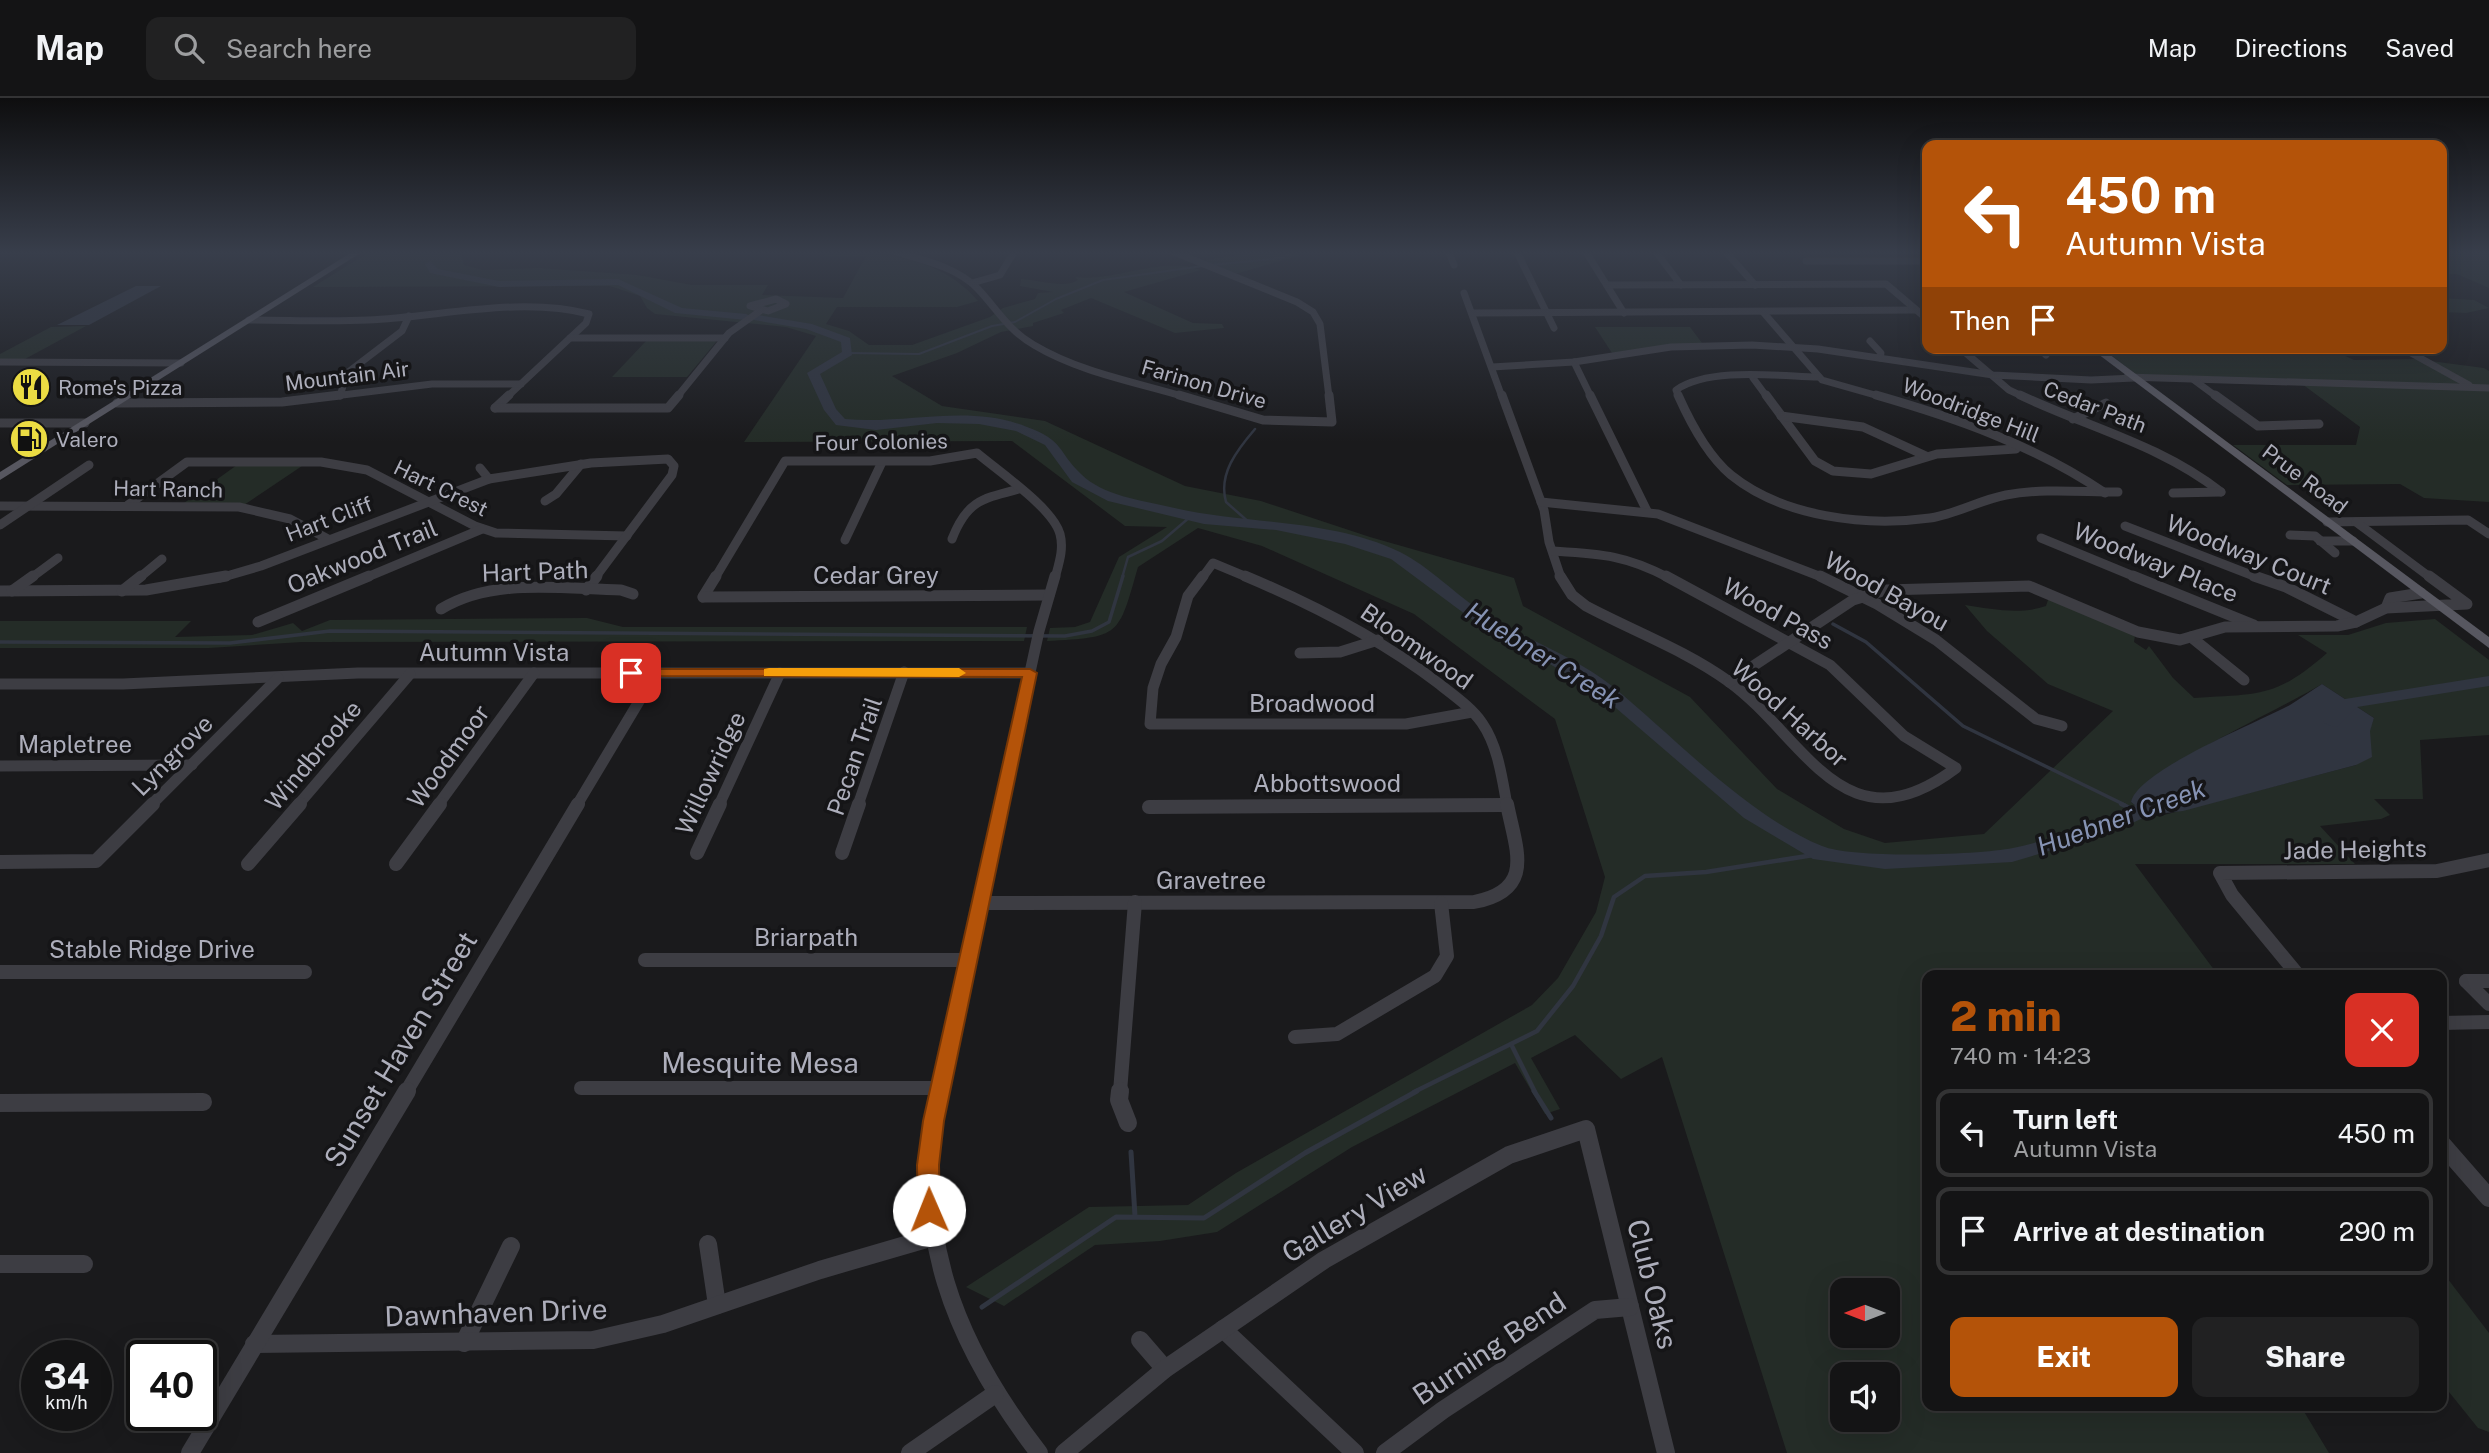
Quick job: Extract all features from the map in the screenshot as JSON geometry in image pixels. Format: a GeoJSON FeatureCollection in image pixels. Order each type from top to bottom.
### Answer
{"type":"FeatureCollection","features":[{"type":"Feature","properties":{"kind":"main road"},"geometry":{"type":"LineString","coordinates":[[0,477],[257,315]]}},
{"type":"Feature","properties":{"kind":"main road","name":"Prue Road"},"geometry":{"type":"LineString","coordinates":[[2103,354],[2489,644]]}},
{"type":"Feature","properties":{"kind":"street"},"geometry":{"type":"LineString","coordinates":[[249,320],[369,320],[416,315]]}},
{"type":"Feature","properties":{"kind":"street"},"geometry":{"type":"LineString","coordinates":[[589,315],[588,320],[570,338],[495,408],[667,408],[725,338],[755,315]]}},
{"type":"Feature","properties":{"kind":"street","name":"Farinon Drive"},"geometry":{"type":"LineString","coordinates":[[999,315],[1010,329],[1035,346],[1072,363],[1264,420],[1332,422],[1320,324],[1315,315]]}},
{"type":"Feature","properties":{"kind":"street","name":"Wood Harbor"},"geometry":{"type":"LineString","coordinates":[[1473,315],[1543,506],[1544,524],[1567,589],[1580,601],[1730,682],[1807,762],[1854,792],[1877,797],[1920,792],[1956,768]]}},
{"type":"Feature","properties":{"kind":"street"},"geometry":{"type":"LineString","coordinates":[[1548,315],[1554,328]]}},
{"type":"Feature","properties":{"kind":"street","name":"Woodridge Hill"},"geometry":{"type":"LineString","coordinates":[[1766,315],[1818,377],[1841,387],[1928,408],[2073,469],[2105,493]]}},
{"type":"Feature","properties":{"kind":"street"},"geometry":{"type":"LineString","coordinates":[[340,396],[349,371],[402,331],[409,316]]}},
{"type":"Feature","properties":{"kind":"street"},"geometry":{"type":"LineString","coordinates":[[570,338],[725,338]]}},
{"type":"Feature","properties":{"kind":"street"},"geometry":{"type":"LineString","coordinates":[[1870,341],[1881,353],[1880,358]]}},
{"type":"Feature","properties":{"kind":"street"},"geometry":{"type":"LineString","coordinates":[[1492,367],[1574,362],[1671,347],[1792,347],[1989,374],[2489,388]]}},
{"type":"Feature","properties":{"kind":"street","name":"Cedar Path"},"geometry":{"type":"LineString","coordinates":[[1967,354],[2018,395],[2163,453],[2190,468],[2221,492],[2173,493]]}},
{"type":"Feature","properties":{"kind":"street"},"geometry":{"type":"LineString","coordinates":[[2413,354],[2489,396]]}},
{"type":"Feature","properties":{"kind":"street"},"geometry":{"type":"LineString","coordinates":[[0,362],[181,363]]}},
{"type":"Feature","properties":{"kind":"street"},"geometry":{"type":"LineString","coordinates":[[1574,362],[1647,511]]}},
{"type":"Feature","properties":{"kind":"street"},"geometry":{"type":"LineString","coordinates":[[1818,377],[1691,381],[1678,387],[1677,393],[1724,468],[1759,491],[1797,506],[1857,518],[1902,520],[1941,516],[1994,498],[2018,494],[2119,492]]}},
{"type":"Feature","properties":{"kind":"street"},"geometry":{"type":"LineString","coordinates":[[1753,378],[1815,461],[1833,471],[1871,474],[1926,456],[1968,450],[2024,449]]}},
{"type":"Feature","properties":{"kind":"street"},"geometry":{"type":"LineString","coordinates":[[2193,380],[2258,426],[2319,424]]}},
{"type":"Feature","properties":{"kind":"street","name":"Mountain Air"},"geometry":{"type":"LineString","coordinates":[[117,403],[282,402],[432,384],[521,384]]}},
{"type":"Feature","properties":{"kind":"street"},"geometry":{"type":"LineString","coordinates":[[2073,419],[2106,403]]}},
{"type":"Feature","properties":{"kind":"street"},"geometry":{"type":"LineString","coordinates":[[1781,416],[1863,427],[1926,456]]}},
{"type":"Feature","properties":{"kind":"street"},"geometry":{"type":"LineString","coordinates":[[0,423],[85,423]]}},
{"type":"Feature","properties":{"kind":"street"},"geometry":{"type":"LineString","coordinates":[[977,453],[1050,516],[1060,533],[1062,552],[1038,635],[940,1088],[928,1165],[933,1237],[949,1301],[972,1353],[995,1394],[1040,1453]]}},
{"type":"Feature","properties":{"kind":"street","name":"Four Colonies"},"geometry":{"type":"LineString","coordinates":[[703,597],[785,461],[938,461],[977,453]]}},
{"type":"Feature","properties":{"kind":"street","name":"Hart Cliff"},"geometry":{"type":"LineString","coordinates":[[0,591],[175,588],[219,579],[489,479],[581,464],[668,459],[674,466],[672,475],[627,536]]}},
{"type":"Feature","properties":{"kind":"street"},"geometry":{"type":"LineString","coordinates":[[845,540],[882,461]]}},
{"type":"Feature","properties":{"kind":"street","name":"Hart Crest"},"geometry":{"type":"LineString","coordinates":[[128,505],[187,462],[321,462],[372,469],[482,529],[530,536],[627,536]]}},
{"type":"Feature","properties":{"kind":"street"},"geometry":{"type":"LineString","coordinates":[[545,501],[556,495],[581,464]]}},
{"type":"Feature","properties":{"kind":"street"},"geometry":{"type":"LineString","coordinates":[[0,525],[89,465]]}},
{"type":"Feature","properties":{"kind":"street"},"geometry":{"type":"LineString","coordinates":[[480,467],[489,479]]}},
{"type":"Feature","properties":{"kind":"street"},"geometry":{"type":"LineString","coordinates":[[952,539],[960,515],[969,505],[1019,489]]}},
{"type":"Feature","properties":{"kind":"street","name":"Hart Ranch"},"geometry":{"type":"LineString","coordinates":[[0,506],[218,506],[258,510],[290,519],[328,539]]}},
{"type":"Feature","properties":{"kind":"street","name":"Wood Bayou"},"geometry":{"type":"LineString","coordinates":[[1543,506],[1647,511],[1777,558],[1862,596],[1936,640],[2025,712],[2036,719],[2062,726]]}},
{"type":"Feature","properties":{"kind":"street"},"geometry":{"type":"LineString","coordinates":[[2327,522],[2468,520],[2489,534]]}},
{"type":"Feature","properties":{"kind":"street"},"geometry":{"type":"LineString","coordinates":[[1730,682],[1834,611],[1862,596],[1886,590],[1976,591],[2029,586],[2155,638],[2180,640],[2225,627],[2317,627],[2356,622],[2386,608],[2467,604],[2356,522]]}},
{"type":"Feature","properties":{"kind":"street","name":"Woodway Court"},"geometry":{"type":"LineString","coordinates":[[2126,526],[2183,551],[2286,587],[2356,622]]}},
{"type":"Feature","properties":{"kind":"street","name":"Oakwood Trail"},"geometry":{"type":"LineString","coordinates":[[258,622],[482,529]]}},
{"type":"Feature","properties":{"kind":"street"},"geometry":{"type":"LineString","coordinates":[[2290,535],[2311,535],[2335,553]]}},
{"type":"Feature","properties":{"kind":"street"},"geometry":{"type":"LineString","coordinates":[[586,590],[627,536]]}},
{"type":"Feature","properties":{"kind":"street","name":"Woodway Place"},"geometry":{"type":"LineString","coordinates":[[2041,538],[2254,626]]}},
{"type":"Feature","properties":{"kind":"street"},"geometry":{"type":"LineString","coordinates":[[2320,541],[2353,541]]}},
{"type":"Feature","properties":{"kind":"street","name":"Wood Pass"},"geometry":{"type":"LineString","coordinates":[[1553,551],[1614,555],[1640,562],[1792,642],[1830,665],[1904,736],[1956,768]]}},
{"type":"Feature","properties":{"kind":"street"},"geometry":{"type":"LineString","coordinates":[[12,591],[58,558]]}},
{"type":"Feature","properties":{"kind":"street"},"geometry":{"type":"LineString","coordinates":[[122,591],[162,558]]}},
{"type":"Feature","properties":{"kind":"street","name":"Bloomwood"},"geometry":{"type":"LineString","coordinates":[[1150,724],[1153,688],[1161,664],[1176,637],[1188,596],[1213,563],[1321,608],[1378,640],[1422,670],[1472,712],[1487,731],[1519,859],[1516,881],[1505,891],[1490,899],[1441,903]]}},
{"type":"Feature","properties":{"kind":"street","name":"Hart Path"},"geometry":{"type":"LineString","coordinates":[[441,609],[456,599],[486,590],[621,590],[634,594]]}},
{"type":"Feature","properties":{"kind":"street"},"geometry":{"type":"LineString","coordinates":[[2386,608],[2388,601],[2395,597],[2421,593]]}},
{"type":"Feature","properties":{"kind":"street","name":"Cedar Grey"},"geometry":{"type":"LineString","coordinates":[[703,597],[1049,595]]}},
{"type":"Feature","properties":{"kind":"street"},"geometry":{"type":"LineString","coordinates":[[2395,597],[2410,605]]}},
{"type":"Feature","properties":{"kind":"street"},"geometry":{"type":"LineString","coordinates":[[2190,637],[2244,680]]}},
{"type":"Feature","properties":{"kind":"street"},"geometry":{"type":"LineString","coordinates":[[1300,653],[1340,652],[1378,640]]}},
{"type":"Feature","properties":{"kind":"street","name":"Pecan Trail"},"geometry":{"type":"LineString","coordinates":[[842,853],[904,672]]}},
{"type":"Feature","properties":{"kind":"street","name":"Woodmoor"},"geometry":{"type":"LineString","coordinates":[[396,864],[534,673]]}},
{"type":"Feature","properties":{"kind":"street","name":"Sunset Haven Street"},"geometry":{"type":"LineString","coordinates":[[190,1453],[656,673]]}},
{"type":"Feature","properties":{"kind":"street","name":"Willowridge"},"geometry":{"type":"LineString","coordinates":[[696,853],[780,673]]}},
{"type":"Feature","properties":{"kind":"street","name":"Autumn Vista"},"geometry":{"type":"LineString","coordinates":[[0,684],[123,684],[410,674],[1030,673]]}},
{"type":"Feature","properties":{"kind":"street","name":"Windbrooke"},"geometry":{"type":"LineString","coordinates":[[248,864],[410,674]]}},
{"type":"Feature","properties":{"kind":"street","name":"Lyngrove"},"geometry":{"type":"LineString","coordinates":[[0,862],[96,861],[278,678]]}},
{"type":"Feature","properties":{"kind":"street","name":"Broadwood"},"geometry":{"type":"LineString","coordinates":[[1150,724],[1406,724],[1433,722],[1472,712]]}},
{"type":"Feature","properties":{"kind":"street","name":"Mapletree"},"geometry":{"type":"LineString","coordinates":[[0,766],[192,765]]}},
{"type":"Feature","properties":{"kind":"street","name":"Abbottswood"},"geometry":{"type":"LineString","coordinates":[[1149,807],[1506,805]]}},
{"type":"Feature","properties":{"kind":"street","name":"Jade Heights"},"geometry":{"type":"LineString","coordinates":[[2294,970],[2232,895],[2220,873],[2437,871],[2489,860]]}},
{"type":"Feature","properties":{"kind":"street"},"geometry":{"type":"LineString","coordinates":[[1128,1123],[1119,1100],[1135,902]]}},
{"type":"Feature","properties":{"kind":"street","name":"Gravetree"},"geometry":{"type":"LineString","coordinates":[[980,903],[1441,903]]}},
{"type":"Feature","properties":{"kind":"street"},"geometry":{"type":"LineString","coordinates":[[1295,1037],[1337,1034],[1435,976],[1447,956],[1448,947],[1441,903]]}},
{"type":"Feature","properties":{"kind":"street","name":"Briarpath"},"geometry":{"type":"LineString","coordinates":[[645,960],[968,960]]}},
{"type":"Feature","properties":{"kind":"street","name":"Stable Ridge Drive"},"geometry":{"type":"LineString","coordinates":[[0,972],[305,972]]}},
{"type":"Feature","properties":{"kind":"street"},"geometry":{"type":"LineString","coordinates":[[2489,981],[2466,981],[2489,1004]]}},
{"type":"Feature","properties":{"kind":"street"},"geometry":{"type":"LineString","coordinates":[[2447,1023],[2489,1022]]}},
{"type":"Feature","properties":{"kind":"street","name":"Mesquite Mesa"},"geometry":{"type":"LineString","coordinates":[[581,1088],[940,1088]]}},
{"type":"Feature","properties":{"kind":"street"},"geometry":{"type":"LineString","coordinates":[[0,1103],[203,1102]]}},
{"type":"Feature","properties":{"kind":"street","name":"Club Oaks"},"geometry":{"type":"LineString","coordinates":[[1586,1129],[1666,1453]]}},
{"type":"Feature","properties":{"kind":"street","name":"Gallery View"},"geometry":{"type":"LineString","coordinates":[[1064,1453],[1165,1369],[1324,1260],[1509,1155],[1586,1129]]}},
{"type":"Feature","properties":{"kind":"street"},"geometry":{"type":"LineString","coordinates":[[2447,1150],[2489,1198]]}},
{"type":"Feature","properties":{"kind":"street","name":"Dawnhaven Drive"},"geometry":{"type":"LineString","coordinates":[[254,1344],[604,1339],[639,1332],[835,1264],[933,1237]]}},
{"type":"Feature","properties":{"kind":"street"},"geometry":{"type":"LineString","coordinates":[[708,1244],[717,1305]]}},
{"type":"Feature","properties":{"kind":"street"},"geometry":{"type":"LineString","coordinates":[[464,1343],[511,1246]]}},
{"type":"Feature","properties":{"kind":"street"},"geometry":{"type":"LineString","coordinates":[[0,1264],[84,1264]]}},
{"type":"Feature","properties":{"kind":"street","name":"Burning Bend"},"geometry":{"type":"LineString","coordinates":[[1385,1453],[1443,1410],[1595,1310],[1630,1307]]}},
{"type":"Feature","properties":{"kind":"street"},"geometry":{"type":"LineString","coordinates":[[1223,1329],[1354,1453]]}},
{"type":"Feature","properties":{"kind":"street"},"geometry":{"type":"LineString","coordinates":[[1140,1340],[1165,1369]]}},
{"type":"Feature","properties":{"kind":"street"},"geometry":{"type":"LineString","coordinates":[[910,1453],[995,1394]]}},
{"type":"Feature","properties":{"kind":"shaded area"},"geometry":{"type":"Polygon","coordinates":[[[77,315],[107,315],[89,325],[57,325],[77,315]]]}},
{"type":"Feature","properties":{"kind":"shaded area"},"geometry":{"type":"Polygon","coordinates":[[[667,315],[832,315],[826,324],[849,331],[869,345],[912,345],[993,315],[1057,315],[1033,323],[1033,326],[1001,332],[957,353],[892,376],[942,406],[1045,421],[1185,486],[1261,501],[1370,537],[1514,578],[1523,606],[1690,697],[1777,789],[1844,829],[1885,843],[1984,834],[2113,711],[2048,684],[1987,631],[1965,605],[2026,610],[2046,606],[2049,597],[2135,635],[2134,642],[2146,650],[2149,646],[2173,678],[2194,698],[2266,691],[2294,678],[2327,653],[2298,635],[2348,635],[2386,623],[2435,619],[2489,660],[2489,735],[2420,740],[2423,799],[2374,799],[2390,815],[2381,819],[2320,826],[2355,864],[2135,864],[2214,970],[1922,970],[1922,1411],[2304,1411],[2329,1453],[1787,1453],[1662,1057],[1621,1079],[1575,1035],[1531,1058],[1560,1109],[1545,1114],[1515,1063],[1352,1147],[1217,1232],[1160,1241],[1095,1245],[1004,1306],[966,1287],[1089,1207],[1188,1205],[1236,1173],[1532,1005],[1558,978],[1596,912],[1605,877],[1555,719],[1414,614],[1262,546],[1198,528],[1138,567],[1126,608],[1113,629],[1090,638],[1047,641],[1050,628],[1075,627],[1090,622],[1119,557],[1167,527],[1125,526],[1012,441],[744,442],[816,336],[786,327],[667,315]],[[2322,684],[2185,758],[2140,790],[2131,802],[2147,815],[2160,816],[2356,765],[2374,718],[2322,684]]]}},
{"type":"Feature","properties":{"kind":"shaded area"},"geometry":{"type":"Polygon","coordinates":[[[1132,315],[1176,315],[1193,323],[1222,324],[1224,328],[1175,333],[1132,315]]]}},
{"type":"Feature","properties":{"kind":"shaded area"},"geometry":{"type":"Polygon","coordinates":[[[86,326],[25,359],[0,359],[0,354],[51,327],[86,326]]]}},
{"type":"Feature","properties":{"kind":"shaded area"},"geometry":{"type":"Polygon","coordinates":[[[1595,327],[1690,327],[1702,343],[1612,353],[1595,327]]]}},
{"type":"Feature","properties":{"kind":"shaded area"},"geometry":{"type":"Polygon","coordinates":[[[647,340],[716,342],[687,377],[612,377],[647,340]]]}},
{"type":"Feature","properties":{"kind":"shaded area"},"geometry":{"type":"Polygon","coordinates":[[[2110,354],[2341,354],[2354,360],[2415,359],[2484,368],[2489,371],[2489,502],[2424,498],[2400,484],[2287,485],[2233,445],[2356,445],[2360,427],[2298,381],[2137,375],[2110,354]]]}},
{"type":"Feature","properties":{"kind":"shaded area"},"geometry":{"type":"Polygon","coordinates":[[[305,464],[244,505],[184,503],[237,465],[305,464]]]}},
{"type":"Feature","properties":{"kind":"shaded area"},"geometry":{"type":"Polygon","coordinates":[[[587,618],[623,627],[1027,627],[1024,641],[302,642],[209,648],[0,648],[0,621],[191,621],[175,637],[252,635],[293,623],[302,631],[330,620],[587,618]]]}},
{"type":"Feature","properties":{"kind":"shaded area"},"geometry":{"type":"Polygon","coordinates":[[[2322,684],[2374,718],[2370,731],[2372,757],[2356,765],[2183,811],[2147,815],[2131,802],[2139,789],[2176,762],[2290,705],[2322,684]]]}},
{"type":"Feature","properties":{"kind":"shaded area"},"geometry":{"type":"Polygon","coordinates":[[[2447,1278],[2489,1333],[2489,1432],[2478,1428],[2447,1389],[2447,1278]]]}},
{"type":"Feature","properties":{"kind":"waterway","name":"Huebner Creek"},"geometry":{"type":"LineString","coordinates":[[717,315],[746,317]]}},
{"type":"Feature","properties":{"kind":"waterway"},"geometry":{"type":"LineString","coordinates":[[848,353],[919,354],[992,326],[1015,322],[1027,315]]}},
{"type":"Feature","properties":{"kind":"waterway","name":"Huebner Creek"},"geometry":{"type":"LineString","coordinates":[[758,318],[808,326],[846,340],[848,353],[813,373],[830,410],[841,422],[876,426],[937,419],[979,420],[1020,428],[1050,442],[1077,479],[1113,498],[1204,520],[1276,526],[1348,540],[1396,556],[1479,617],[1601,686],[1751,814],[1820,854],[1885,862],[2012,855],[2106,827],[2166,800]]}},
{"type":"Feature","properties":{"kind":"waterway"},"geometry":{"type":"LineString","coordinates":[[1251,524],[1226,502],[1224,492],[1231,463],[1255,429]]}},
{"type":"Feature","properties":{"kind":"waterway"},"geometry":{"type":"LineString","coordinates":[[1122,578],[1128,557],[1162,541],[1190,517]]}},
{"type":"Feature","properties":{"kind":"waterway"},"geometry":{"type":"LineString","coordinates":[[0,642],[230,643],[330,631],[1065,636],[1092,631],[1109,622],[1123,576]]}},
{"type":"Feature","properties":{"kind":"waterway"},"geometry":{"type":"LineString","coordinates":[[1833,624],[1866,642],[1963,726],[2125,805]]}},
{"type":"Feature","properties":{"kind":"waterway","name":"Huebner Creek"},"geometry":{"type":"LineString","coordinates":[[2332,722],[2351,703],[2489,681]]}},
{"type":"Feature","properties":{"kind":"waterway"},"geometry":{"type":"LineString","coordinates":[[2121,804],[2139,812]]}},
{"type":"Feature","properties":{"kind":"waterway"},"geometry":{"type":"LineString","coordinates":[[1414,1092],[1537,1031],[1573,986],[1601,936],[1614,897],[1645,876],[1706,872],[1820,854]]}},
{"type":"Feature","properties":{"kind":"waterway"},"geometry":{"type":"LineString","coordinates":[[1511,1044],[1535,1092]]}},
{"type":"Feature","properties":{"kind":"waterway"},"geometry":{"type":"LineString","coordinates":[[982,1307],[1116,1217],[1204,1218],[1305,1153],[1417,1091]]}},
{"type":"Feature","properties":{"kind":"waterway"},"geometry":{"type":"LineString","coordinates":[[1534,1091],[1551,1118]]}},
{"type":"Feature","properties":{"kind":"waterway"},"geometry":{"type":"LineString","coordinates":[[1131,1152],[1135,1216]]}},
{"type":"Feature","properties":{"kind":"slow traffic"},"geometry":{"type":"LineString","coordinates":[[769,673],[959,673]]}},
{"type":"Feature","properties":{"kind":"place","name":"Rome's Pizza"},"geometry":{"type":"Point","coordinates":[31,387]}},
{"type":"Feature","properties":{"kind":"place","name":"Valero"},"geometry":{"type":"Point","coordinates":[29,439]}},
{"type":"Feature","properties":{"kind":"route"},"geometry":{"type":"LineString","coordinates":[[631,673],[1030,673],[933,1121],[928,1165],[929,1210]]}}]}
